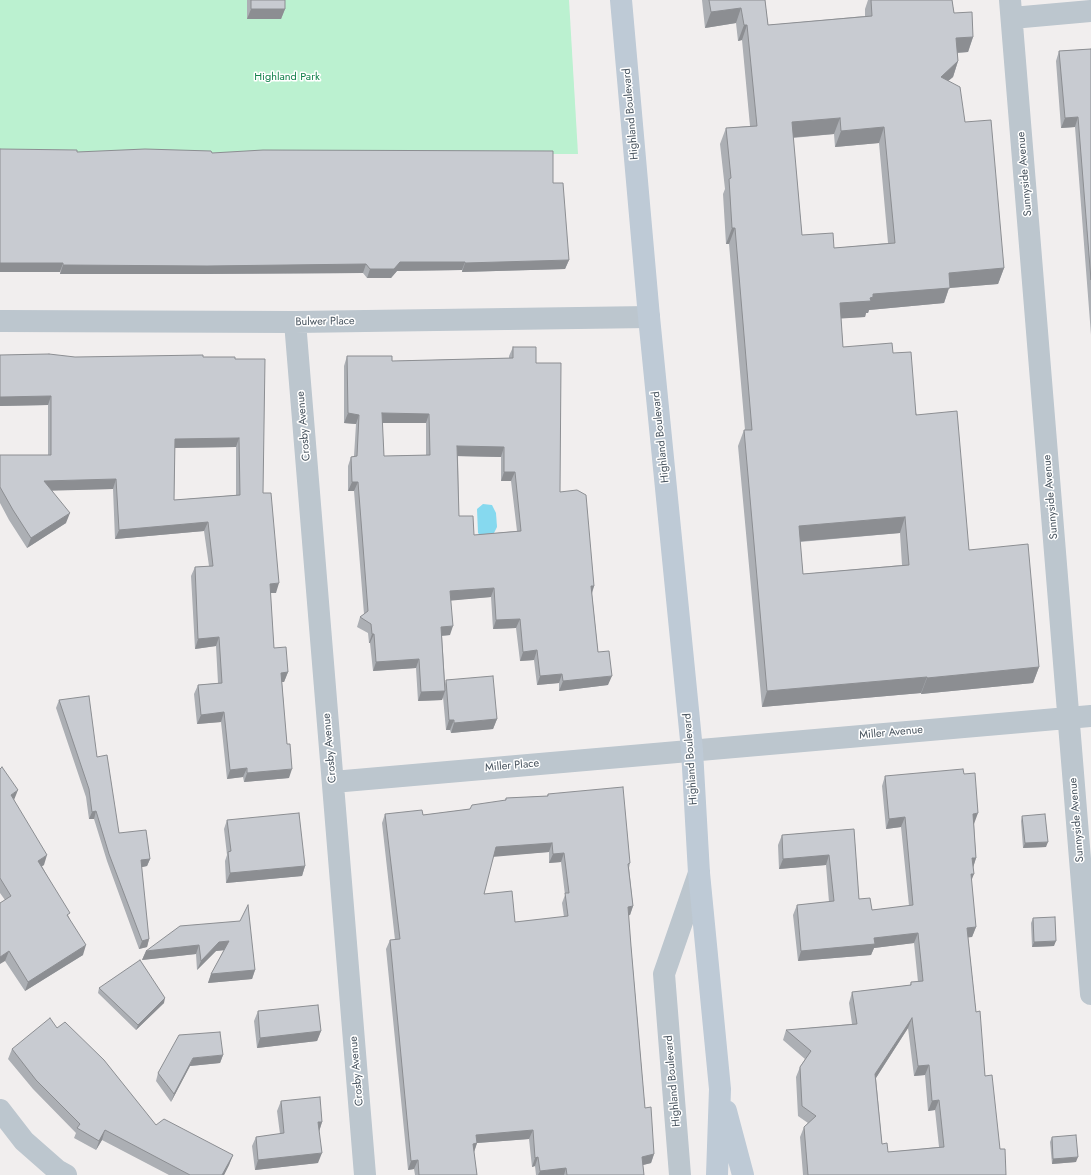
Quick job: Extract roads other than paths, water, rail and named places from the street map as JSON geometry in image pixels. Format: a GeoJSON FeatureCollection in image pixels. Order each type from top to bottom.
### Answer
{"type":"FeatureCollection","features":[{"type":"Feature","properties":{"kind":"main road","name":"Highland Boulevard"},"geometry":{"type":"LineString","coordinates":[[621,0],[649,317],[692,750],[699,873],[720,1089],[717,1175]]}},
{"type":"Feature","properties":{"kind":"main road","name":"Highland Boulevard"},"geometry":{"type":"LineString","coordinates":[[720,1089],[743,1175]]}},
{"type":"Feature","properties":{"kind":"street"},"geometry":{"type":"LineString","coordinates":[[1011,9],[1091,11]]}},
{"type":"Feature","properties":{"kind":"street","name":"Sunnyside Avenue"},"geometry":{"type":"LineString","coordinates":[[1011,9],[1091,994]]}},
{"type":"Feature","properties":{"kind":"street","name":"Bulwer Place"},"geometry":{"type":"LineString","coordinates":[[0,321],[295,322],[649,317]]}},
{"type":"Feature","properties":{"kind":"street","name":"Crosby Avenue"},"geometry":{"type":"LineString","coordinates":[[295,322],[365,1175]]}},
{"type":"Feature","properties":{"kind":"street","name":"Miller Avenue"},"geometry":{"type":"LineString","coordinates":[[692,750],[1091,716]]}},
{"type":"Feature","properties":{"kind":"street","name":"Miller Place"},"geometry":{"type":"LineString","coordinates":[[333,782],[692,750]]}},
{"type":"Feature","properties":{"kind":"street","name":"Highland Boulevard"},"geometry":{"type":"LineString","coordinates":[[680,1175],[664,974],[699,873]]}},
{"type":"Feature","properties":{"kind":"street"},"geometry":{"type":"LineString","coordinates":[[0,1110],[24,1141],[57,1170],[66,1175]]}},
{"type":"Feature","properties":{"kind":"water"},"geometry":{"type":"Polygon","coordinates":[[[483,504],[492,505],[496,513],[497,527],[493,535],[481,536],[478,533],[477,509],[483,504]]]}},
{"type":"Feature","properties":{"kind":"park label","name":"Highland Park"},"geometry":{"type":"Point","coordinates":[287,77]}}]}
